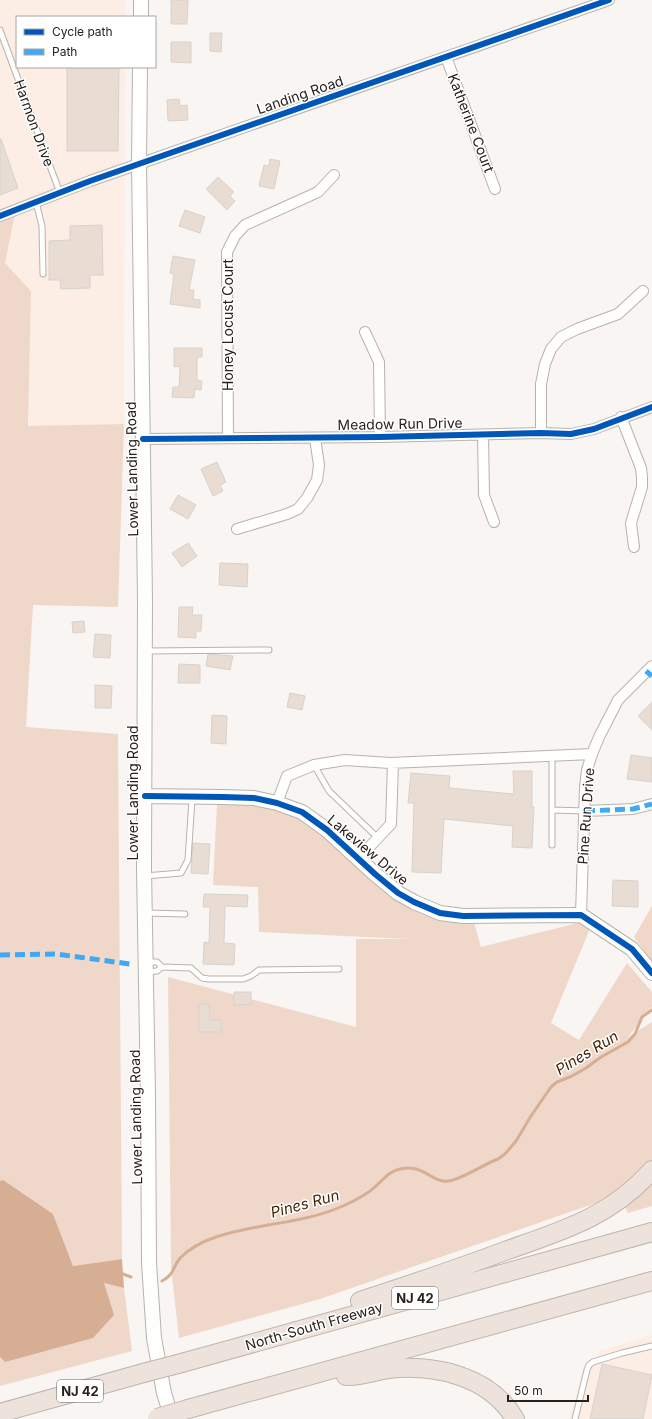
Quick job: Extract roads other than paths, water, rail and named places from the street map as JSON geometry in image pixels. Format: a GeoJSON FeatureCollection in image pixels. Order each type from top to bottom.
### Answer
{"type":"FeatureCollection","features":[{"type":"Feature","properties":{"kind":"highway"},"geometry":{"type":"LineString","coordinates":[[281,1335],[355,1303],[477,1262],[583,1222],[607,1209],[621,1199],[652,1170]]}},
{"type":"Feature","properties":{"kind":"highway","name":"North-South Freeway"},"geometry":{"type":"LineString","coordinates":[[6,1411],[652,1232]]}},
{"type":"Feature","properties":{"kind":"highway"},"geometry":{"type":"LineString","coordinates":[[160,1419],[188,1409],[652,1281]]}},
{"type":"Feature","properties":{"kind":"highway"},"geometry":{"type":"LineString","coordinates":[[313,1375],[351,1377],[380,1370],[410,1368],[447,1372],[473,1381],[492,1393],[504,1403],[515,1419]]}},
{"type":"Feature","properties":{"kind":"main road"},"geometry":{"type":"LineString","coordinates":[[141,0],[141,16]]}},
{"type":"Feature","properties":{"kind":"main road","name":"Lower Landing Road"},"geometry":{"type":"LineString","coordinates":[[140,68],[139,164],[145,650],[144,876],[149,1263],[154,1338],[164,1393],[160,1419]]}},
{"type":"Feature","properties":{"kind":"main road","name":"Lakeview Drive"},"geometry":{"type":"LineString","coordinates":[[145,796],[254,798],[277,803],[302,812],[327,830],[398,893],[414,902],[440,913],[471,916],[581,915]]}},
{"type":"Feature","properties":{"kind":"main road"},"geometry":{"type":"LineString","coordinates":[[581,915],[632,949],[652,973]]}},
{"type":"Feature","properties":{"kind":"street","name":"Landing Road"},"geometry":{"type":"LineString","coordinates":[[0,216],[139,164],[609,0]]}},
{"type":"Feature","properties":{"kind":"street","name":"Katherine Court"},"geometry":{"type":"LineString","coordinates":[[446,57],[496,189]]}},
{"type":"Feature","properties":{"kind":"street","name":"Honey Locust Court"},"geometry":{"type":"LineString","coordinates":[[228,438],[227,252],[235,236],[245,225],[318,192],[334,174]]}},
{"type":"Feature","properties":{"kind":"street"},"geometry":{"type":"LineString","coordinates":[[541,433],[541,384],[545,364],[551,349],[561,337],[576,329],[618,314],[644,291]]}},
{"type":"Feature","properties":{"kind":"street"},"geometry":{"type":"LineString","coordinates":[[365,332],[379,362],[380,437]]}},
{"type":"Feature","properties":{"kind":"street","name":"Meadow Run Drive"},"geometry":{"type":"LineString","coordinates":[[143,439],[315,438],[541,433],[571,434],[594,429],[621,417],[652,407]]}},
{"type":"Feature","properties":{"kind":"street"},"geometry":{"type":"LineString","coordinates":[[621,417],[641,468],[642,477],[642,487],[631,523],[634,547]]}},
{"type":"Feature","properties":{"kind":"street"},"geometry":{"type":"LineString","coordinates":[[483,435],[484,495],[494,522]]}},
{"type":"Feature","properties":{"kind":"street"},"geometry":{"type":"LineString","coordinates":[[237,529],[287,514],[298,509],[307,498],[317,480],[319,466],[315,438]]}},
{"type":"Feature","properties":{"kind":"street","name":"Pine Run Drive"},"geometry":{"type":"LineString","coordinates":[[581,915],[587,770],[599,737],[618,700],[650,671]]}},
{"type":"Feature","properties":{"kind":"street"},"geometry":{"type":"LineString","coordinates":[[277,803],[287,776],[314,765],[345,760],[393,763],[592,754]]}},
{"type":"Feature","properties":{"kind":"street"},"geometry":{"type":"LineString","coordinates":[[358,859],[391,824],[393,763]]}},
{"type":"Feature","properties":{"kind":"street"},"geometry":{"type":"LineString","coordinates":[[585,811],[633,809],[652,804]]}},
{"type":"Feature","properties":{"kind":"lane","name":"Harmon Drive"},"geometry":{"type":"LineString","coordinates":[[0,30],[60,193]]}},
{"type":"Feature","properties":{"kind":"lane"},"geometry":{"type":"LineString","coordinates":[[36,202],[42,226],[43,274]]}},
{"type":"Feature","properties":{"kind":"lane"},"geometry":{"type":"LineString","coordinates":[[145,650],[269,650]]}},
{"type":"Feature","properties":{"kind":"lane"},"geometry":{"type":"LineString","coordinates":[[552,756],[552,845]]}},
{"type":"Feature","properties":{"kind":"lane"},"geometry":{"type":"LineString","coordinates":[[314,765],[329,791],[378,838]]}},
{"type":"Feature","properties":{"kind":"lane"},"geometry":{"type":"LineString","coordinates":[[144,876],[181,873],[188,860],[192,797]]}},
{"type":"Feature","properties":{"kind":"lane"},"geometry":{"type":"LineString","coordinates":[[552,810],[585,811]]}},
{"type":"Feature","properties":{"kind":"lane"},"geometry":{"type":"LineString","coordinates":[[145,913],[185,914]]}},
{"type":"Feature","properties":{"kind":"lane"},"geometry":{"type":"LineString","coordinates":[[146,967],[157,962],[162,967],[191,968],[202,978],[209,979],[243,979],[251,976],[259,970],[340,969]]}},
{"type":"Feature","properties":{"kind":"lane"},"geometry":{"type":"LineString","coordinates":[[146,967],[157,972],[162,967]]}},
{"type":"Feature","properties":{"kind":"lane"},"geometry":{"type":"LineString","coordinates":[[575,1419],[589,1365],[593,1362],[622,1353],[652,1346]]}},
{"type":"Feature","properties":{"kind":"waterway","name":"Pines Run"},"geometry":{"type":"LineString","coordinates":[[162,1281],[169,1276],[180,1258],[192,1248],[216,1237],[232,1232],[296,1220],[328,1212],[365,1195],[396,1170],[408,1168],[415,1169],[442,1181],[448,1181],[459,1178],[498,1159],[505,1154],[516,1141],[551,1087],[557,1082],[572,1076],[628,1042],[635,1034],[642,1017],[652,1010]]}},
{"type":"Feature","properties":{"kind":"waterway","name":"Pines Run"},"geometry":{"type":"LineString","coordinates":[[120,1273],[131,1277]]}}]}
